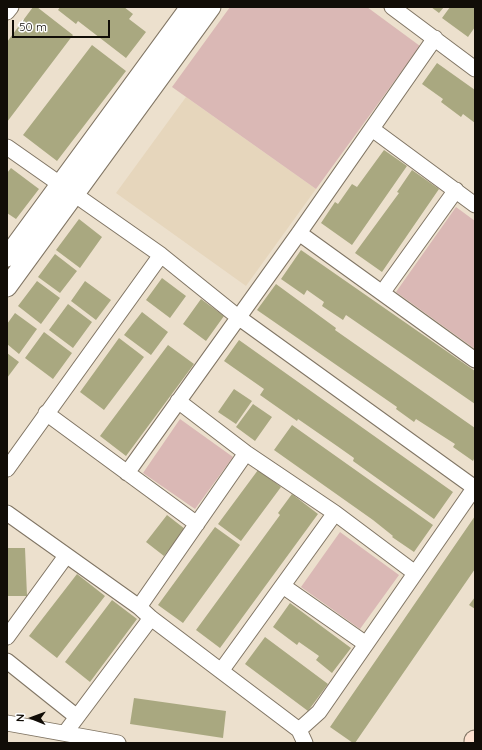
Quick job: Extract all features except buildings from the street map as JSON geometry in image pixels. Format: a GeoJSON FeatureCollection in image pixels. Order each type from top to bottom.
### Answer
{"type":"FeatureCollection","features":[{"type":"Feature","properties":{"kind":"street"},"geometry":{"type":"LineString","coordinates":[[7,12],[10,7]]}},
{"type":"Feature","properties":{"kind":"street"},"geometry":{"type":"LineString","coordinates":[[7,287],[67,190],[190,7]]}},
{"type":"Feature","properties":{"kind":"street"},"geometry":{"type":"LineString","coordinates":[[7,257],[67,190],[211,7]]}},
{"type":"Feature","properties":{"kind":"street"},"geometry":{"type":"LineString","coordinates":[[392,7],[475,69]]}},
{"type":"Feature","properties":{"kind":"street"},"geometry":{"type":"LineString","coordinates":[[127,474],[299,233],[435,38]]}},
{"type":"Feature","properties":{"kind":"street"},"geometry":{"type":"LineString","coordinates":[[372,129],[475,205]]}},
{"type":"Feature","properties":{"kind":"street"},"geometry":{"type":"LineString","coordinates":[[7,148],[161,255],[238,317],[475,487],[302,736],[221,670],[150,618],[138,607],[7,512]]}},
{"type":"Feature","properties":{"kind":"street"},"geometry":{"type":"LineString","coordinates":[[382,293],[456,190]]}},
{"type":"Feature","properties":{"kind":"street"},"geometry":{"type":"LineString","coordinates":[[299,233],[475,360]]}},
{"type":"Feature","properties":{"kind":"street"},"geometry":{"type":"LineString","coordinates":[[7,469],[161,255]]}},
{"type":"Feature","properties":{"kind":"street"},"geometry":{"type":"LineString","coordinates":[[178,401],[246,453],[335,513],[415,573]]}},
{"type":"Feature","properties":{"kind":"street"},"geometry":{"type":"LineString","coordinates":[[46,413],[197,524]]}},
{"type":"Feature","properties":{"kind":"street"},"geometry":{"type":"LineString","coordinates":[[138,607],[246,453]]}},
{"type":"Feature","properties":{"kind":"street"},"geometry":{"type":"LineString","coordinates":[[221,670],[335,513]]}},
{"type":"Feature","properties":{"kind":"street"},"geometry":{"type":"LineString","coordinates":[[7,637],[66,556]]}},
{"type":"Feature","properties":{"kind":"street"},"geometry":{"type":"LineString","coordinates":[[283,586],[366,644]]}},
{"type":"Feature","properties":{"kind":"street"},"geometry":{"type":"LineString","coordinates":[[65,733],[150,618]]}},
{"type":"Feature","properties":{"kind":"street"},"geometry":{"type":"LineString","coordinates":[[7,662],[77,717]]}},
{"type":"Feature","properties":{"kind":"street"},"geometry":{"type":"LineString","coordinates":[[7,723],[118,743]]}},
{"type":"Feature","properties":{"kind":"shaded area"},"geometry":{"type":"Polygon","coordinates":[[[230,7],[367,7],[420,46],[316,189],[172,87],[230,7]]]}},
{"type":"Feature","properties":{"kind":"shaded area"},"geometry":{"type":"Polygon","coordinates":[[[186,97],[316,189],[246,286],[116,193],[186,97]]]}},
{"type":"Feature","properties":{"kind":"shaded area"},"geometry":{"type":"Polygon","coordinates":[[[456,207],[475,221],[475,349],[396,292],[456,207]]]}},
{"type":"Feature","properties":{"kind":"shaded area"},"geometry":{"type":"Polygon","coordinates":[[[180,419],[233,457],[195,509],[143,473],[180,419]]]}},
{"type":"Feature","properties":{"kind":"shaded area"},"geometry":{"type":"Polygon","coordinates":[[[340,532],[399,575],[360,629],[301,587],[340,532]]]}}]}
